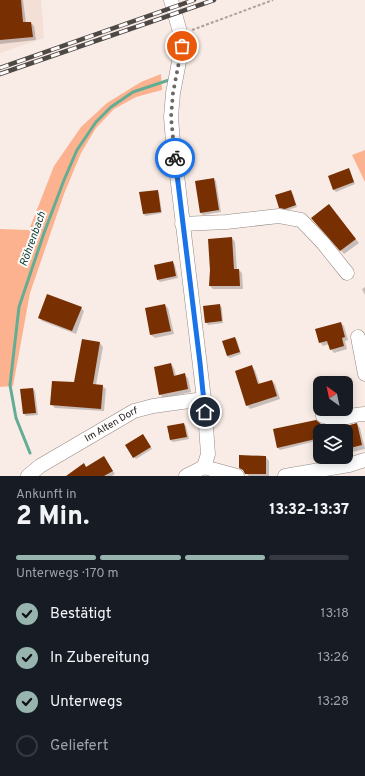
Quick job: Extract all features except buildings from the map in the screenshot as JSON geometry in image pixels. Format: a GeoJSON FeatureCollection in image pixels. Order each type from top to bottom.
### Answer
{"type":"FeatureCollection","features":[{"type":"Feature","properties":{"kind":"street"},"geometry":{"type":"LineString","coordinates":[[171,0],[180,32],[182,46],[173,93],[171,117],[182,224],[204,399],[208,454],[204,467]]}},
{"type":"Feature","properties":{"kind":"street"},"geometry":{"type":"LineString","coordinates":[[182,224],[226,222],[279,216],[301,220],[323,243],[347,273]]}},
{"type":"Feature","properties":{"kind":"street"},"geometry":{"type":"LineString","coordinates":[[358,338],[365,374]]}},
{"type":"Feature","properties":{"kind":"street","name":"Im Alten Dorf"},"geometry":{"type":"LineString","coordinates":[[28,476],[40,466],[134,411],[153,406],[204,399]]}},
{"type":"Feature","properties":{"kind":"street"},"geometry":{"type":"LineString","coordinates":[[323,416],[341,419],[365,414]]}},
{"type":"Feature","properties":{"kind":"street"},"geometry":{"type":"LineString","coordinates":[[285,476],[349,465],[365,460]]}},
{"type":"Feature","properties":{"kind":"street"},"geometry":{"type":"LineString","coordinates":[[186,476],[204,467],[237,476]]}},
{"type":"Feature","properties":{"kind":"path"},"geometry":{"type":"LineString","coordinates":[[180,32],[197,29],[273,0]]}},
{"type":"Feature","properties":{"kind":"shaded area"},"geometry":{"type":"Polygon","coordinates":[[[0,0],[41,0],[44,38],[0,53],[0,0]]]}},
{"type":"Feature","properties":{"kind":"shaded area"},"geometry":{"type":"Polygon","coordinates":[[[161,74],[162,90],[136,97],[114,109],[96,128],[81,153],[64,194],[30,293],[13,386],[0,387],[0,229],[29,230],[54,166],[81,127],[107,103],[141,82],[161,74]]]}},
{"type":"Feature","properties":{"kind":"shaded area"},"geometry":{"type":"Polygon","coordinates":[[[365,150],[365,182],[352,155],[365,150]]]}},
{"type":"Feature","properties":{"kind":"waterway","name":"Röhrenbach"},"geometry":{"type":"LineString","coordinates":[[30,453],[16,418],[10,385],[19,307],[44,233],[77,150],[96,122],[111,107],[133,92],[169,80]]}},
{"type":"Feature","properties":{"kind":"railway"},"geometry":{"type":"LineString","coordinates":[[0,68],[194,0]]}},
{"type":"Feature","properties":{"kind":"railway"},"geometry":{"type":"LineString","coordinates":[[0,74],[214,0]]}},
{"type":"Feature","properties":{"kind":"way so far"},"geometry":{"type":"LineString","coordinates":[[175,158],[171,117],[173,93],[182,46]]}},
{"type":"Feature","properties":{"kind":"route"},"geometry":{"type":"LineString","coordinates":[[175,158],[205,412]]}}]}
